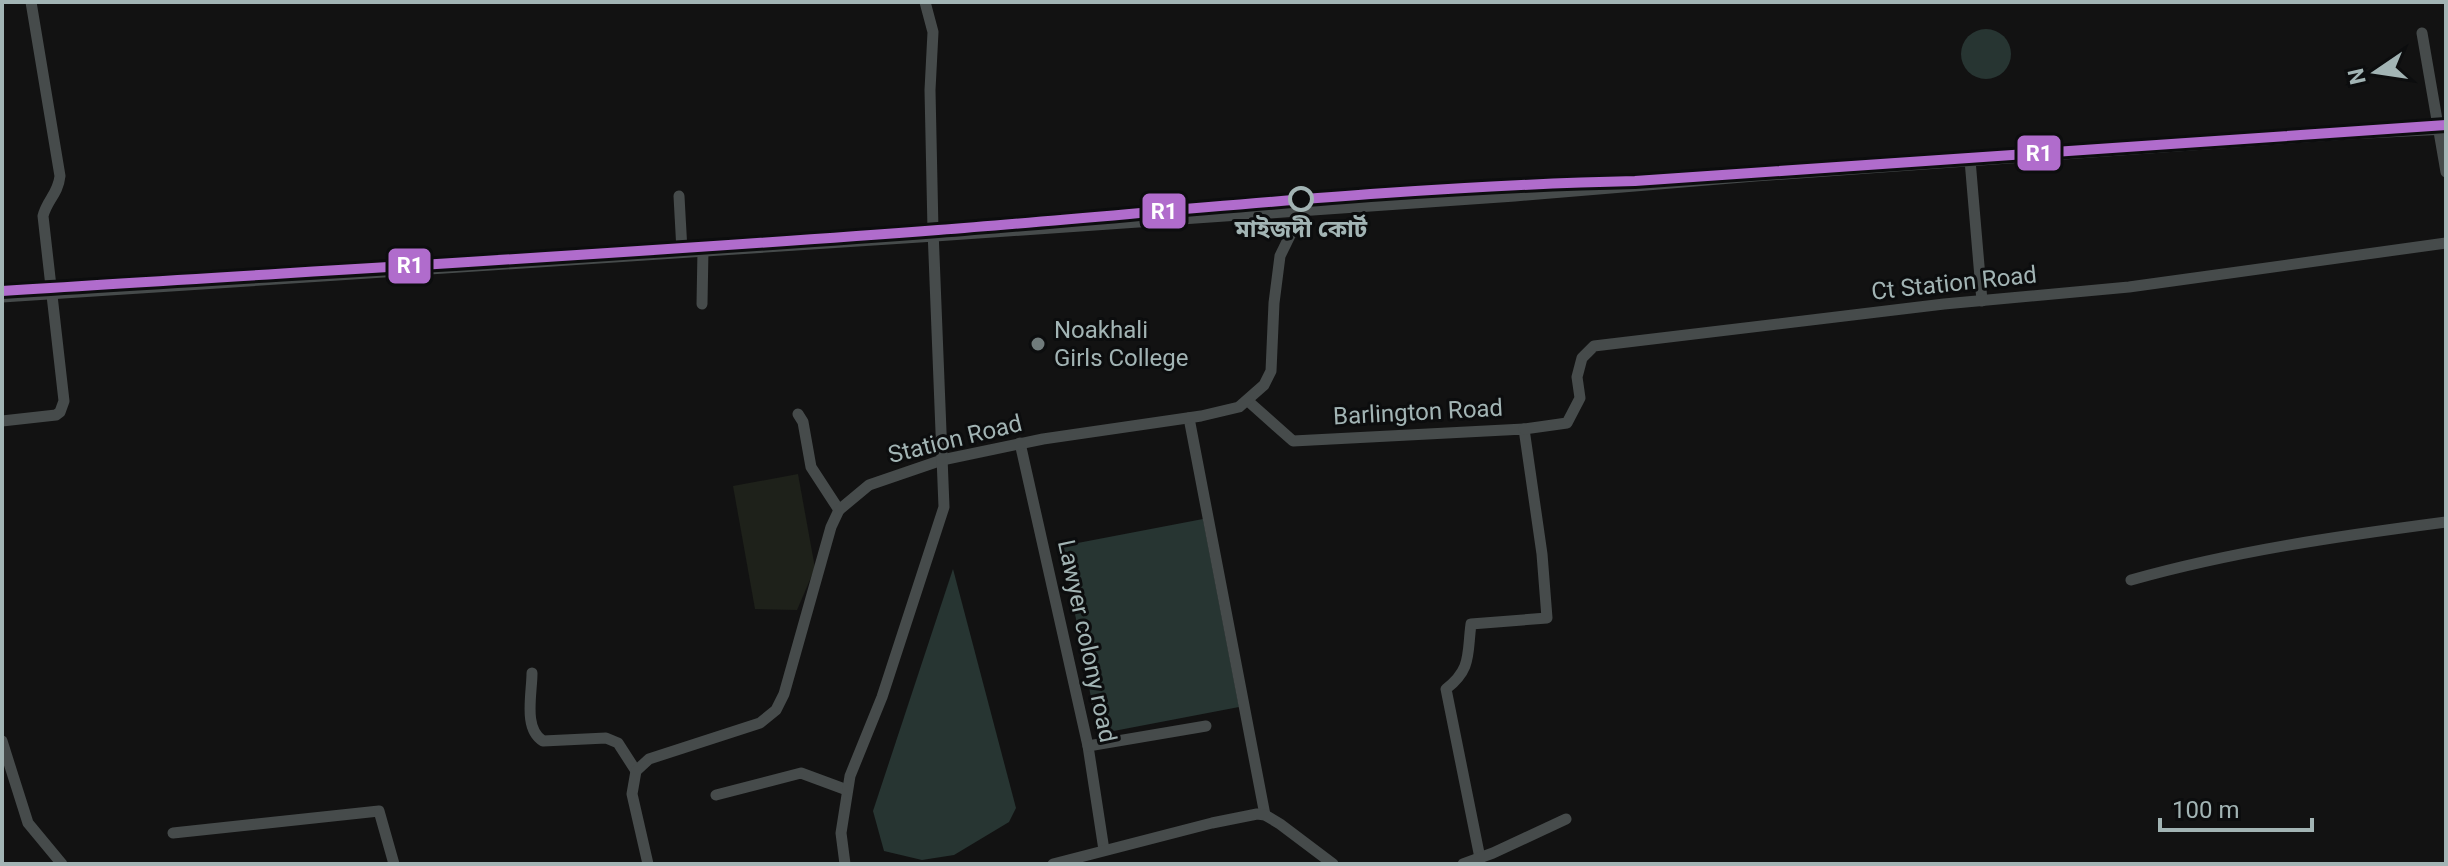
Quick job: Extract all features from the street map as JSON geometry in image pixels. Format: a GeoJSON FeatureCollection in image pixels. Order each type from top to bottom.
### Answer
{"type":"FeatureCollection","features":[{"type":"Feature","properties":{"kind":"street"},"geometry":{"type":"LineString","coordinates":[[2,421],[56,415],[63,407],[43,216],[45,206],[59,189],[60,176],[31,2]]}},
{"type":"Feature","properties":{"kind":"street"},"geometry":{"type":"LineString","coordinates":[[845,864],[841,833],[847,790],[864,738],[882,697],[944,507],[930,90],[933,32],[925,2]]}},
{"type":"Feature","properties":{"kind":"street"},"geometry":{"type":"LineString","coordinates":[[2422,33],[2442,129],[2446,172]]}},
{"type":"Feature","properties":{"kind":"street"},"geometry":{"type":"LineString","coordinates":[[2,297],[1302,211],[1970,160],[2442,129]]}},
{"type":"Feature","properties":{"kind":"street"},"geometry":{"type":"LineString","coordinates":[[1970,160],[1982,301]]}},
{"type":"Feature","properties":{"kind":"street"},"geometry":{"type":"LineString","coordinates":[[679,196],[682,251]]}},
{"type":"Feature","properties":{"kind":"street"},"geometry":{"type":"LineString","coordinates":[[1248,401],[1264,385],[1271,371],[1280,256],[1302,211]]}},
{"type":"Feature","properties":{"kind":"street","name":"Ct Station Road"},"geometry":{"type":"LineString","coordinates":[[1524,429],[1567,423],[1580,398],[1577,377],[1582,358],[1594,346],[2129,287],[2446,243]]}},
{"type":"Feature","properties":{"kind":"street"},"geometry":{"type":"LineString","coordinates":[[702,304],[703,250]]}},
{"type":"Feature","properties":{"kind":"street","name":"Station Road"},"geometry":{"type":"LineString","coordinates":[[839,510],[869,485],[942,460],[1020,443],[1189,418],[1239,407],[1248,401]]}},
{"type":"Feature","properties":{"kind":"street","name":"Barlington Road"},"geometry":{"type":"LineString","coordinates":[[1248,401],[1293,441],[1524,429],[1542,554],[1547,618],[1471,624],[1466,668],[1458,680],[1446,689],[1480,858]]}},
{"type":"Feature","properties":{"kind":"street"},"geometry":{"type":"LineString","coordinates":[[648,864],[632,794],[636,771],[649,759],[760,723],[776,710],[784,694],[831,527],[839,510],[811,467],[803,422],[798,414]]}},
{"type":"Feature","properties":{"kind":"street"},"geometry":{"type":"LineString","coordinates":[[1189,418],[1265,815]]}},
{"type":"Feature","properties":{"kind":"street","name":"Lawyer colony road"},"geometry":{"type":"LineString","coordinates":[[1020,443],[1088,746],[1104,850]]}},
{"type":"Feature","properties":{"kind":"street"},"geometry":{"type":"LineString","coordinates":[[2131,580],[2196,562],[2273,547],[2446,522]]}},
{"type":"Feature","properties":{"kind":"street"},"geometry":{"type":"LineString","coordinates":[[532,673],[531,724],[536,737],[543,741],[606,738],[618,743],[636,771]]}},
{"type":"Feature","properties":{"kind":"street"},"geometry":{"type":"LineString","coordinates":[[1088,746],[1206,726]]}},
{"type":"Feature","properties":{"kind":"street"},"geometry":{"type":"LineString","coordinates":[[2,741],[28,823],[62,864]]}},
{"type":"Feature","properties":{"kind":"street"},"geometry":{"type":"LineString","coordinates":[[716,795],[801,773],[847,790]]}},
{"type":"Feature","properties":{"kind":"street"},"geometry":{"type":"LineString","coordinates":[[173,833],[379,811],[394,864]]}},
{"type":"Feature","properties":{"kind":"street"},"geometry":{"type":"LineString","coordinates":[[1053,864],[1227,820],[1265,815],[1333,864]]}},
{"type":"Feature","properties":{"kind":"street"},"geometry":{"type":"LineString","coordinates":[[1463,864],[1566,819]]}},
{"type":"Feature","properties":{"kind":"shaded area"},"geometry":{"type":"Polygon","coordinates":[[[1986,29],[2003,37],[2011,54],[2003,71],[1986,79],[1969,71],[1961,54],[1969,37],[1986,29]]]}},
{"type":"Feature","properties":{"kind":"shaded area"},"geometry":{"type":"Polygon","coordinates":[[[798,474],[815,568],[797,610],[755,609],[733,486],[798,474]]]}},
{"type":"Feature","properties":{"kind":"shaded area"},"geometry":{"type":"Polygon","coordinates":[[[1203,519],[1239,707],[1098,734],[1062,546],[1203,519]]]}},
{"type":"Feature","properties":{"kind":"shaded area"},"geometry":{"type":"Polygon","coordinates":[[[953,569],[1016,808],[1009,822],[954,855],[922,860],[884,851],[873,811],[953,569]]]}},
{"type":"Feature","properties":{"kind":"transit line","name":"R1"},"geometry":{"type":"LineString","coordinates":[[2,291],[821,239],[1460,188],[1635,181],[2446,125]]}},
{"type":"Feature","properties":{"kind":"place","name":"মাইজদী কোর্ট"},"geometry":{"type":"Point","coordinates":[1301,199]}},
{"type":"Feature","properties":{"kind":"place","name":"Noakhali Girls College"},"geometry":{"type":"Point","coordinates":[1038,344]}}]}
